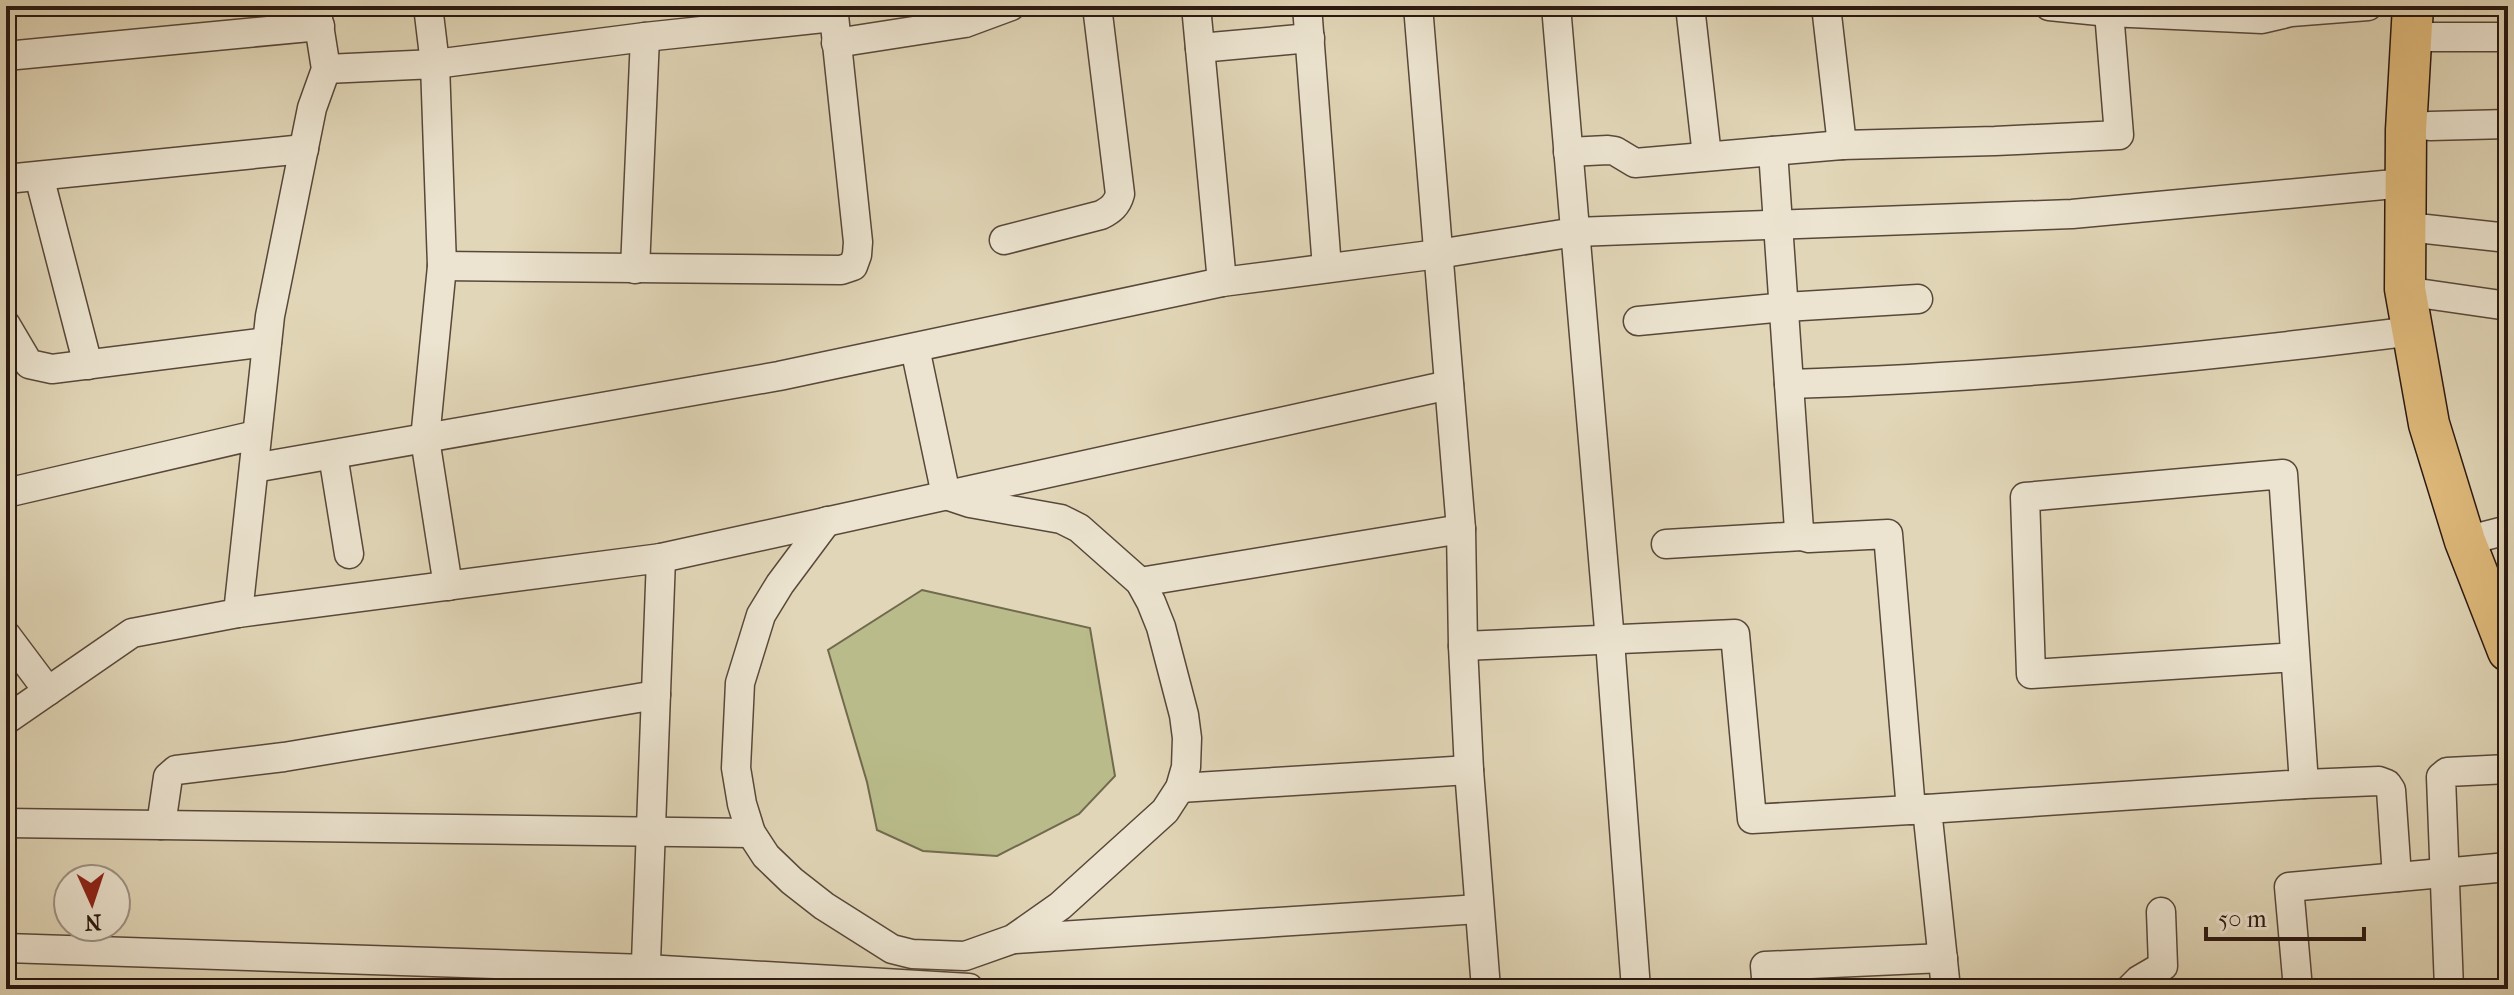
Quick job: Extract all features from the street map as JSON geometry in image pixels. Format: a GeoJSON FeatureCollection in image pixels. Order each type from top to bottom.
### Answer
{"type":"FeatureCollection","features":[{"type":"Feature","properties":{"kind":"highway"},"geometry":{"type":"LineString","coordinates":[[2424,22],[2430,126],[2419,312],[2429,424],[2486,536],[2508,594]]}},
{"type":"Feature","properties":{"kind":"highway"},"geometry":{"type":"LineString","coordinates":[[2419,312],[2405,289],[2405,183],[2424,22]]}},
{"type":"Feature","properties":{"kind":"highway"},"geometry":{"type":"LineString","coordinates":[[2486,536],[2508,651]]}},
{"type":"Feature","properties":{"kind":"street"},"geometry":{"type":"LineString","coordinates":[[428,6],[435,64],[442,266],[425,439],[448,586]]}},
{"type":"Feature","properties":{"kind":"street"},"geometry":{"type":"LineString","coordinates":[[326,69],[435,64],[645,37],[834,22],[965,23],[1011,6]]}},
{"type":"Feature","properties":{"kind":"street"},"geometry":{"type":"LineString","coordinates":[[1004,240],[1101,215],[1118,202],[1120,194],[1097,6]]}},
{"type":"Feature","properties":{"kind":"street"},"geometry":{"type":"LineString","coordinates":[[1196,6],[1222,282]]}},
{"type":"Feature","properties":{"kind":"street"},"geometry":{"type":"LineString","coordinates":[[1307,6],[1327,268]]}},
{"type":"Feature","properties":{"kind":"street"},"geometry":{"type":"LineString","coordinates":[[1418,6],[1461,529],[1469,770],[1486,989]]}},
{"type":"Feature","properties":{"kind":"street"},"geometry":{"type":"LineString","coordinates":[[1556,6],[1636,989]]}},
{"type":"Feature","properties":{"kind":"street"},"geometry":{"type":"LineString","coordinates":[[1690,6],[1707,156]]}},
{"type":"Feature","properties":{"kind":"street"},"geometry":{"type":"LineString","coordinates":[[1826,6],[1842,145]]}},
{"type":"Feature","properties":{"kind":"street"},"geometry":{"type":"LineString","coordinates":[[2049,6],[2262,19],[2291,12],[2368,6]]}},
{"type":"Feature","properties":{"kind":"street"},"geometry":{"type":"LineString","coordinates":[[1568,152],[1615,151],[1635,163],[1842,145],[2119,135],[2109,12]]}},
{"type":"Feature","properties":{"kind":"street"},"geometry":{"type":"LineString","coordinates":[[6,56],[318,16],[326,69],[312,108],[270,316],[238,613]]}},
{"type":"Feature","properties":{"kind":"street"},"geometry":{"type":"LineString","coordinates":[[442,266],[841,270],[853,266],[858,242],[834,22]]}},
{"type":"Feature","properties":{"kind":"street"},"geometry":{"type":"LineString","coordinates":[[2424,22],[2508,37]]}},
{"type":"Feature","properties":{"kind":"street"},"geometry":{"type":"LineString","coordinates":[[635,269],[645,37]]}},
{"type":"Feature","properties":{"kind":"street"},"geometry":{"type":"LineString","coordinates":[[1200,48],[1310,38]]}},
{"type":"Feature","properties":{"kind":"street"},"geometry":{"type":"LineString","coordinates":[[2430,126],[2508,124]]}},
{"type":"Feature","properties":{"kind":"street"},"geometry":{"type":"LineString","coordinates":[[6,179],[304,149]]}},
{"type":"Feature","properties":{"kind":"street"},"geometry":{"type":"LineString","coordinates":[[1773,151],[1799,530],[1802,536]]}},
{"type":"Feature","properties":{"kind":"street"},"geometry":{"type":"LineString","coordinates":[[39,176],[88,365]]}},
{"type":"Feature","properties":{"kind":"street"},"geometry":{"type":"LineString","coordinates":[[254,468],[779,376],[1222,282],[1438,254],[1575,232],[2072,214],[2405,183]]}},
{"type":"Feature","properties":{"kind":"street"},"geometry":{"type":"LineString","coordinates":[[2426,229],[2508,238]]}},
{"type":"Feature","properties":{"kind":"street"},"geometry":{"type":"LineString","coordinates":[[1638,321],[1785,307],[1918,299]]}},
{"type":"Feature","properties":{"kind":"street"},"geometry":{"type":"LineString","coordinates":[[1789,384],[1915,380],[2238,353],[2419,312],[2508,306]]}},
{"type":"Feature","properties":{"kind":"street"},"geometry":{"type":"LineString","coordinates":[[6,325],[29,364],[52,369],[267,342]]}},
{"type":"Feature","properties":{"kind":"street"},"geometry":{"type":"LineString","coordinates":[[915,348],[946,495]]}},
{"type":"Feature","properties":{"kind":"street"},"geometry":{"type":"LineString","coordinates":[[6,720],[132,633],[238,613],[661,558],[1449,385]]}},
{"type":"Feature","properties":{"kind":"street"},"geometry":{"type":"LineString","coordinates":[[6,493],[256,435]]}},
{"type":"Feature","properties":{"kind":"street"},"geometry":{"type":"LineString","coordinates":[[333,455],[349,554]]}},
{"type":"Feature","properties":{"kind":"street"},"geometry":{"type":"LineString","coordinates":[[2295,657],[2031,674],[2025,497],[2283,474],[2304,784]]}},
{"type":"Feature","properties":{"kind":"street"},"geometry":{"type":"LineString","coordinates":[[827,521],[761,615],[740,683],[736,768],[751,833],[766,856],[792,881],[824,906],[892,949],[912,954],[965,956],[1013,939],[1060,906],[1165,811],[1180,788],[1186,767],[1187,738],[1161,627],[1140,582],[1079,528],[1061,519],[970,503],[946,495]]}},
{"type":"Feature","properties":{"kind":"street"},"geometry":{"type":"LineString","coordinates":[[1140,582],[1461,529]]}},
{"type":"Feature","properties":{"kind":"street"},"geometry":{"type":"LineString","coordinates":[[1666,544],[1888,534],[1919,810],[1946,989]]}},
{"type":"Feature","properties":{"kind":"street"},"geometry":{"type":"LineString","coordinates":[[646,979],[661,558]]}},
{"type":"Feature","properties":{"kind":"street"},"geometry":{"type":"LineString","coordinates":[[1463,646],[1735,634],[1752,819],[2379,781],[2391,790],[2397,877]]}},
{"type":"Feature","properties":{"kind":"street"},"geometry":{"type":"LineString","coordinates":[[6,635],[48,691]]}},
{"type":"Feature","properties":{"kind":"street"},"geometry":{"type":"LineString","coordinates":[[161,825],[168,777],[176,770],[284,757],[656,695]]}},
{"type":"Feature","properties":{"kind":"street"},"geometry":{"type":"LineString","coordinates":[[2449,989],[2441,777],[2443,774],[2508,769]]}},
{"type":"Feature","properties":{"kind":"street"},"geometry":{"type":"LineString","coordinates":[[1180,788],[1469,770]]}},
{"type":"Feature","properties":{"kind":"street"},"geometry":{"type":"LineString","coordinates":[[6,823],[751,833]]}},
{"type":"Feature","properties":{"kind":"street"},"geometry":{"type":"LineString","coordinates":[[2298,989],[2289,887],[2508,867]]}},
{"type":"Feature","properties":{"kind":"street"},"geometry":{"type":"LineString","coordinates":[[1013,939],[1479,909]]}},
{"type":"Feature","properties":{"kind":"street"},"geometry":{"type":"LineString","coordinates":[[2130,989],[2139,980],[2166,978],[2161,912]]}},
{"type":"Feature","properties":{"kind":"street"},"geometry":{"type":"LineString","coordinates":[[6,948],[646,979],[969,988],[965,956]]}},
{"type":"Feature","properties":{"kind":"street"},"geometry":{"type":"LineString","coordinates":[[1767,989],[1765,966],[1943,958]]}},
{"type":"Feature","properties":{"kind":"green space"},"geometry":{"type":"Polygon","coordinates":[[[922,590],[1090,628],[1115,776],[1079,814],[997,856],[923,851],[877,830],[867,782],[828,650],[922,590]]]}}]}
